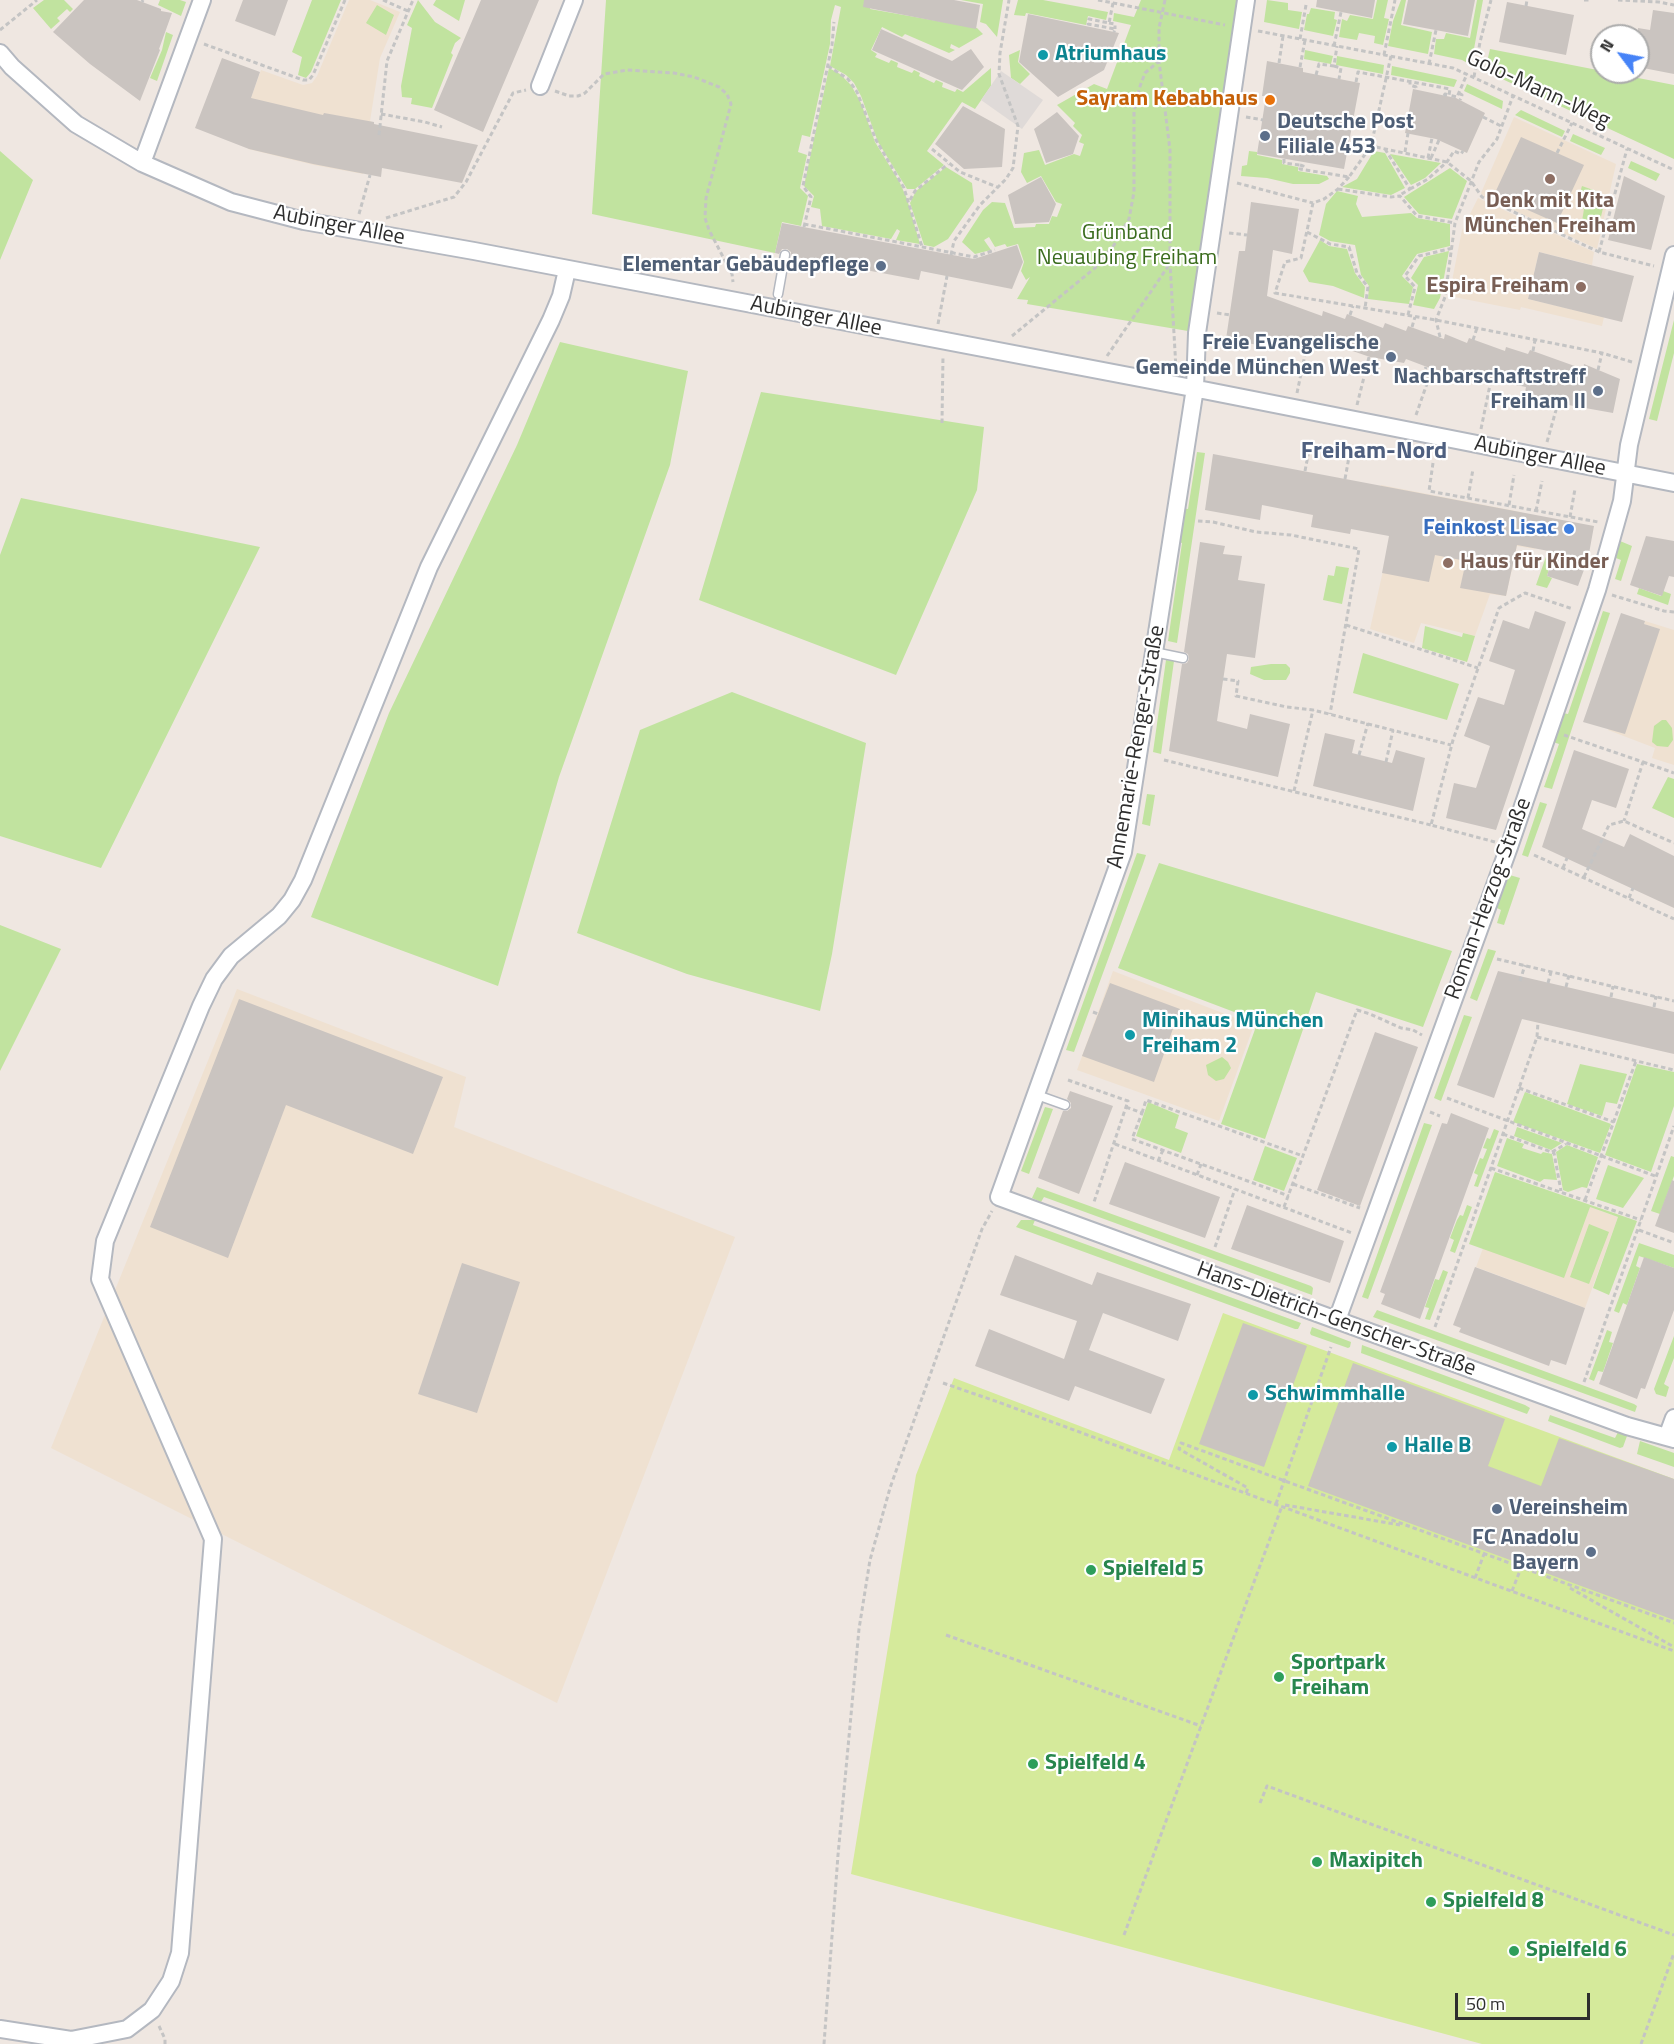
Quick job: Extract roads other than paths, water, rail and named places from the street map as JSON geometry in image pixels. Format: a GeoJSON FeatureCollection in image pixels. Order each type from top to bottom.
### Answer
{"type":"FeatureCollection","features":[{"type":"Feature","properties":{"kind":"street"},"geometry":{"type":"LineString","coordinates":[[142,163],[202,0]]}},
{"type":"Feature","properties":{"kind":"street"},"geometry":{"type":"LineString","coordinates":[[540,86],[574,0]]}},
{"type":"Feature","properties":{"kind":"street","name":"Annemarie-Renger-Straße"},"geometry":{"type":"LineString","coordinates":[[999,1197],[1122,856],[1194,388],[1197,333],[1246,0]]}},
{"type":"Feature","properties":{"kind":"street","name":"Aubinger Allee"},"geometry":{"type":"LineString","coordinates":[[0,53],[12,67],[76,124],[142,163],[231,202],[304,221],[1194,388],[1674,483]]}},
{"type":"Feature","properties":{"kind":"street","name":"Roman-Herzog-Straße"},"geometry":{"type":"LineString","coordinates":[[1337,1320],[1550,730],[1597,590],[1622,501],[1629,445],[1674,255]]}},
{"type":"Feature","properties":{"kind":"street"},"geometry":{"type":"LineString","coordinates":[[0,2029],[71,2040],[127,2029],[152,2010],[171,1981],[180,1953],[213,1539],[100,1279],[105,1241],[214,979],[231,956],[279,916],[303,880],[426,575],[551,320],[561,296],[567,270]]}},
{"type":"Feature","properties":{"kind":"street","name":"Hans-Dietrich-Genscher-Straße"},"geometry":{"type":"LineString","coordinates":[[999,1197],[1627,1426],[1671,1438]]}},
{"type":"Feature","properties":{"kind":"street"},"geometry":{"type":"LineString","coordinates":[[1671,1438],[1674,1418]]}},
{"type":"Feature","properties":{"kind":"lane"},"geometry":{"type":"LineString","coordinates":[[778,294],[784,255]]}},
{"type":"Feature","properties":{"kind":"lane"},"geometry":{"type":"LineString","coordinates":[[1154,652],[1183,658]]}},
{"type":"Feature","properties":{"kind":"lane"},"geometry":{"type":"LineString","coordinates":[[1037,1095],[1065,1105]]}},
{"type":"Feature","properties":{"kind":"place","name":"Atriumhaus"},"geometry":{"type":"Point","coordinates":[1043,55]}},
{"type":"Feature","properties":{"kind":"place","name":"Sayram Kebabhaus"},"geometry":{"type":"Point","coordinates":[1270,100]}},
{"type":"Feature","properties":{"kind":"place","name":"Deutsche Post Filiale 453"},"geometry":{"type":"Point","coordinates":[1265,136]}},
{"type":"Feature","properties":{"kind":"place","name":"Denk mit Kita München Freiham"},"geometry":{"type":"Point","coordinates":[1550,179]}},
{"type":"Feature","properties":{"kind":"place","name":"Elementar Gebäudepflege"},"geometry":{"type":"Point","coordinates":[881,266]}},
{"type":"Feature","properties":{"kind":"place","name":"Espira Freiham"},"geometry":{"type":"Point","coordinates":[1581,287]}},
{"type":"Feature","properties":{"kind":"place","name":"Freie Evangelische Gemeinde München West"},"geometry":{"type":"Point","coordinates":[1391,357]}},
{"type":"Feature","properties":{"kind":"place","name":"Nachbarschaftstreff Freiham II"},"geometry":{"type":"Point","coordinates":[1598,391]}},
{"type":"Feature","properties":{"kind":"place","name":"Feinkost Lisac"},"geometry":{"type":"Point","coordinates":[1569,529]}},
{"type":"Feature","properties":{"kind":"place","name":"Haus für Kinder"},"geometry":{"type":"Point","coordinates":[1448,563]}},
{"type":"Feature","properties":{"kind":"place","name":"Minihaus München Freiham 2"},"geometry":{"type":"Point","coordinates":[1130,1035]}},
{"type":"Feature","properties":{"kind":"place","name":"Schwimmhalle"},"geometry":{"type":"Point","coordinates":[1253,1395]}},
{"type":"Feature","properties":{"kind":"place","name":"Halle B"},"geometry":{"type":"Point","coordinates":[1392,1447]}},
{"type":"Feature","properties":{"kind":"place","name":"Vereinsheim"},"geometry":{"type":"Point","coordinates":[1497,1509]}},
{"type":"Feature","properties":{"kind":"place","name":"FC Anadolu Bayern"},"geometry":{"type":"Point","coordinates":[1591,1552]}},
{"type":"Feature","properties":{"kind":"place","name":"Spielfeld 5"},"geometry":{"type":"Point","coordinates":[1091,1570]}},
{"type":"Feature","properties":{"kind":"place","name":"Sportpark Freiham"},"geometry":{"type":"Point","coordinates":[1279,1677]}},
{"type":"Feature","properties":{"kind":"place","name":"Spielfeld 4"},"geometry":{"type":"Point","coordinates":[1033,1764]}},
{"type":"Feature","properties":{"kind":"place","name":"Maxipitch"},"geometry":{"type":"Point","coordinates":[1317,1862]}},
{"type":"Feature","properties":{"kind":"place","name":"Spielfeld 8"},"geometry":{"type":"Point","coordinates":[1431,1902]}},
{"type":"Feature","properties":{"kind":"place","name":"Spielfeld 6"},"geometry":{"type":"Point","coordinates":[1514,1951]}},
{"type":"Feature","properties":{"kind":"district","name":"Freiham-Nord"},"geometry":{"type":"Point","coordinates":[1374,452]}},
{"type":"Feature","properties":{"kind":"park label","name":"Grünband Neuaubing Freiham"},"geometry":{"type":"Point","coordinates":[1127,246]}}]}
